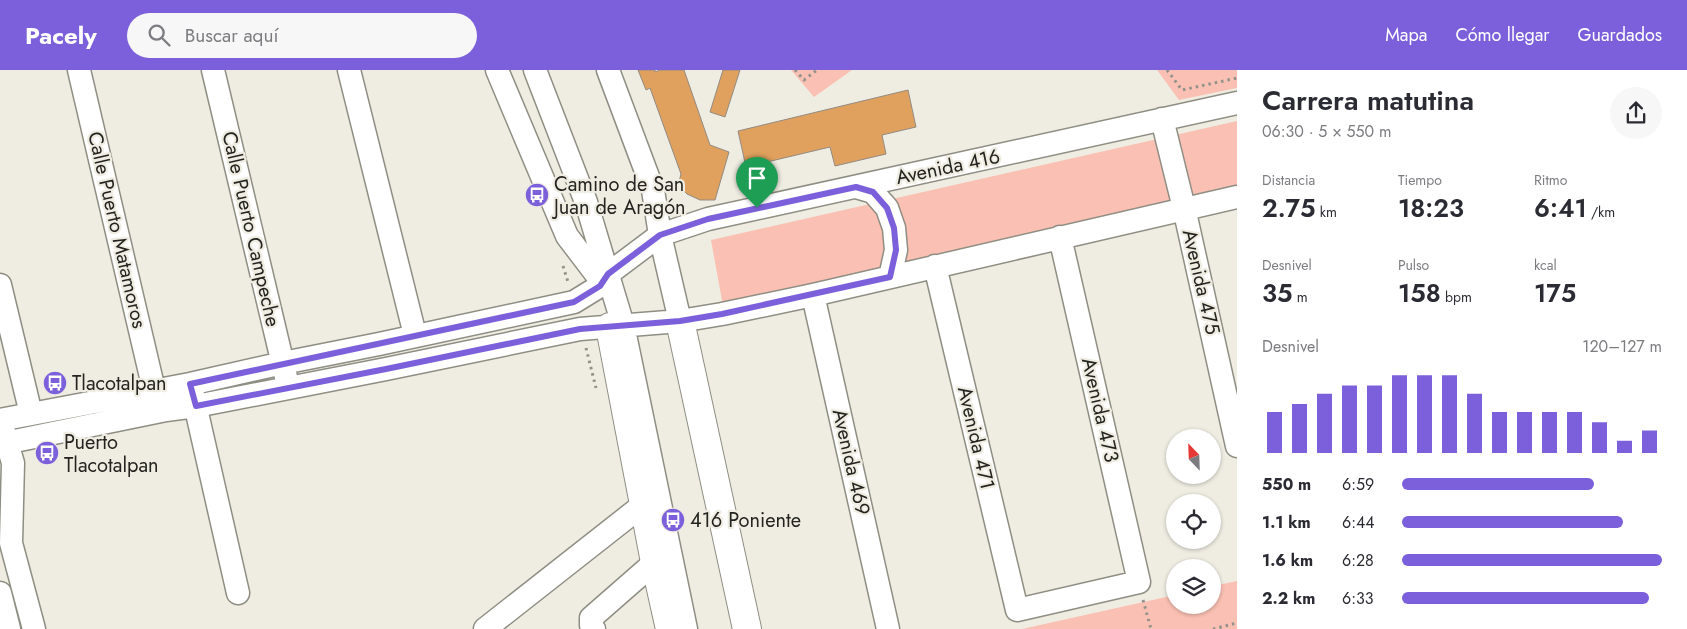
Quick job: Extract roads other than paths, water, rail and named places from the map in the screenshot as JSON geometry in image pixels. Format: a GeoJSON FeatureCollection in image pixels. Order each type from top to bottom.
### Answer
{"type":"FeatureCollection","features":[{"type":"Feature","properties":{"kind":"main road"},"geometry":{"type":"LineString","coordinates":[[680,321],[747,629]]}},
{"type":"Feature","properties":{"kind":"main road"},"geometry":{"type":"LineString","coordinates":[[616,326],[644,504],[670,629]]}},
{"type":"Feature","properties":{"kind":"street","name":"Calle Puerto Matamoros"},"geometry":{"type":"LineString","coordinates":[[79,70],[154,390]]}},
{"type":"Feature","properties":{"kind":"street","name":"Calle Puerto Campeche"},"geometry":{"type":"LineString","coordinates":[[213,70],[288,388]]}},
{"type":"Feature","properties":{"kind":"street"},"geometry":{"type":"LineString","coordinates":[[349,70],[415,336]]}},
{"type":"Feature","properties":{"kind":"street"},"geometry":{"type":"LineString","coordinates":[[497,70],[566,236],[601,278]]}},
{"type":"Feature","properties":{"kind":"street"},"geometry":{"type":"LineString","coordinates":[[521,70],[574,204],[616,326],[686,629]]}},
{"type":"Feature","properties":{"kind":"street"},"geometry":{"type":"LineString","coordinates":[[535,70],[586,202],[601,278]]}},
{"type":"Feature","properties":{"kind":"street"},"geometry":{"type":"LineString","coordinates":[[608,70],[653,190],[660,235],[680,321]]}},
{"type":"Feature","properties":{"kind":"street","name":"Avenida 416"},"geometry":{"type":"LineString","coordinates":[[0,421],[190,384],[574,302],[601,278],[660,235],[708,219],[1237,103]]}},
{"type":"Feature","properties":{"kind":"street","name":"Avenida 475"},"geometry":{"type":"LineString","coordinates":[[1162,119],[1184,208],[1237,446]]}},
{"type":"Feature","properties":{"kind":"street"},"geometry":{"type":"LineString","coordinates":[[856,187],[873,192],[887,208],[894,228],[896,250],[890,277]]}},
{"type":"Feature","properties":{"kind":"street"},"geometry":{"type":"LineString","coordinates":[[4,443],[166,410],[196,406],[386,369],[580,329],[680,321],[722,314],[813,295],[1237,197]]}},
{"type":"Feature","properties":{"kind":"street","name":"Avenida 473"},"geometry":{"type":"LineString","coordinates":[[1017,610],[1139,582],[1060,237]]}},
{"type":"Feature","properties":{"kind":"street","name":"Avenida 471"},"geometry":{"type":"LineString","coordinates":[[935,266],[1017,610]]}},
{"type":"Feature","properties":{"kind":"street"},"geometry":{"type":"LineString","coordinates":[[0,285],[31,414]]}},
{"type":"Feature","properties":{"kind":"street","name":"Avenida 469"},"geometry":{"type":"LineString","coordinates":[[813,295],[888,629]]}},
{"type":"Feature","properties":{"kind":"street"},"geometry":{"type":"LineString","coordinates":[[455,327],[461,353]]}},
{"type":"Feature","properties":{"kind":"street"},"geometry":{"type":"LineString","coordinates":[[379,344],[386,369]]}},
{"type":"Feature","properties":{"kind":"street"},"geometry":{"type":"LineString","coordinates":[[190,384],[238,593]]}},
{"type":"Feature","properties":{"kind":"street"},"geometry":{"type":"LineString","coordinates":[[92,402],[98,424]]}},
{"type":"Feature","properties":{"kind":"street"},"geometry":{"type":"LineString","coordinates":[[0,421],[4,443],[13,463],[11,543],[34,629]]}},
{"type":"Feature","properties":{"kind":"street"},"geometry":{"type":"LineString","coordinates":[[485,629],[644,504]]}},
{"type":"Feature","properties":{"kind":"street"},"geometry":{"type":"LineString","coordinates":[[594,629],[591,625],[591,618],[655,562]]}},
{"type":"Feature","properties":{"kind":"street"},"geometry":{"type":"LineString","coordinates":[[0,593],[9,629]]}},
{"type":"Feature","properties":{"kind":"place","name":"Camino de San Juan de Aragón"},"geometry":{"type":"Point","coordinates":[537,195]}},
{"type":"Feature","properties":{"kind":"place","name":"Tlacotalpan"},"geometry":{"type":"Point","coordinates":[55,383]}},
{"type":"Feature","properties":{"kind":"place","name":"Puerto Tlacotalpan"},"geometry":{"type":"Point","coordinates":[47,453]}},
{"type":"Feature","properties":{"kind":"place","name":"416 Poniente"},"geometry":{"type":"Point","coordinates":[673,520]}}]}
